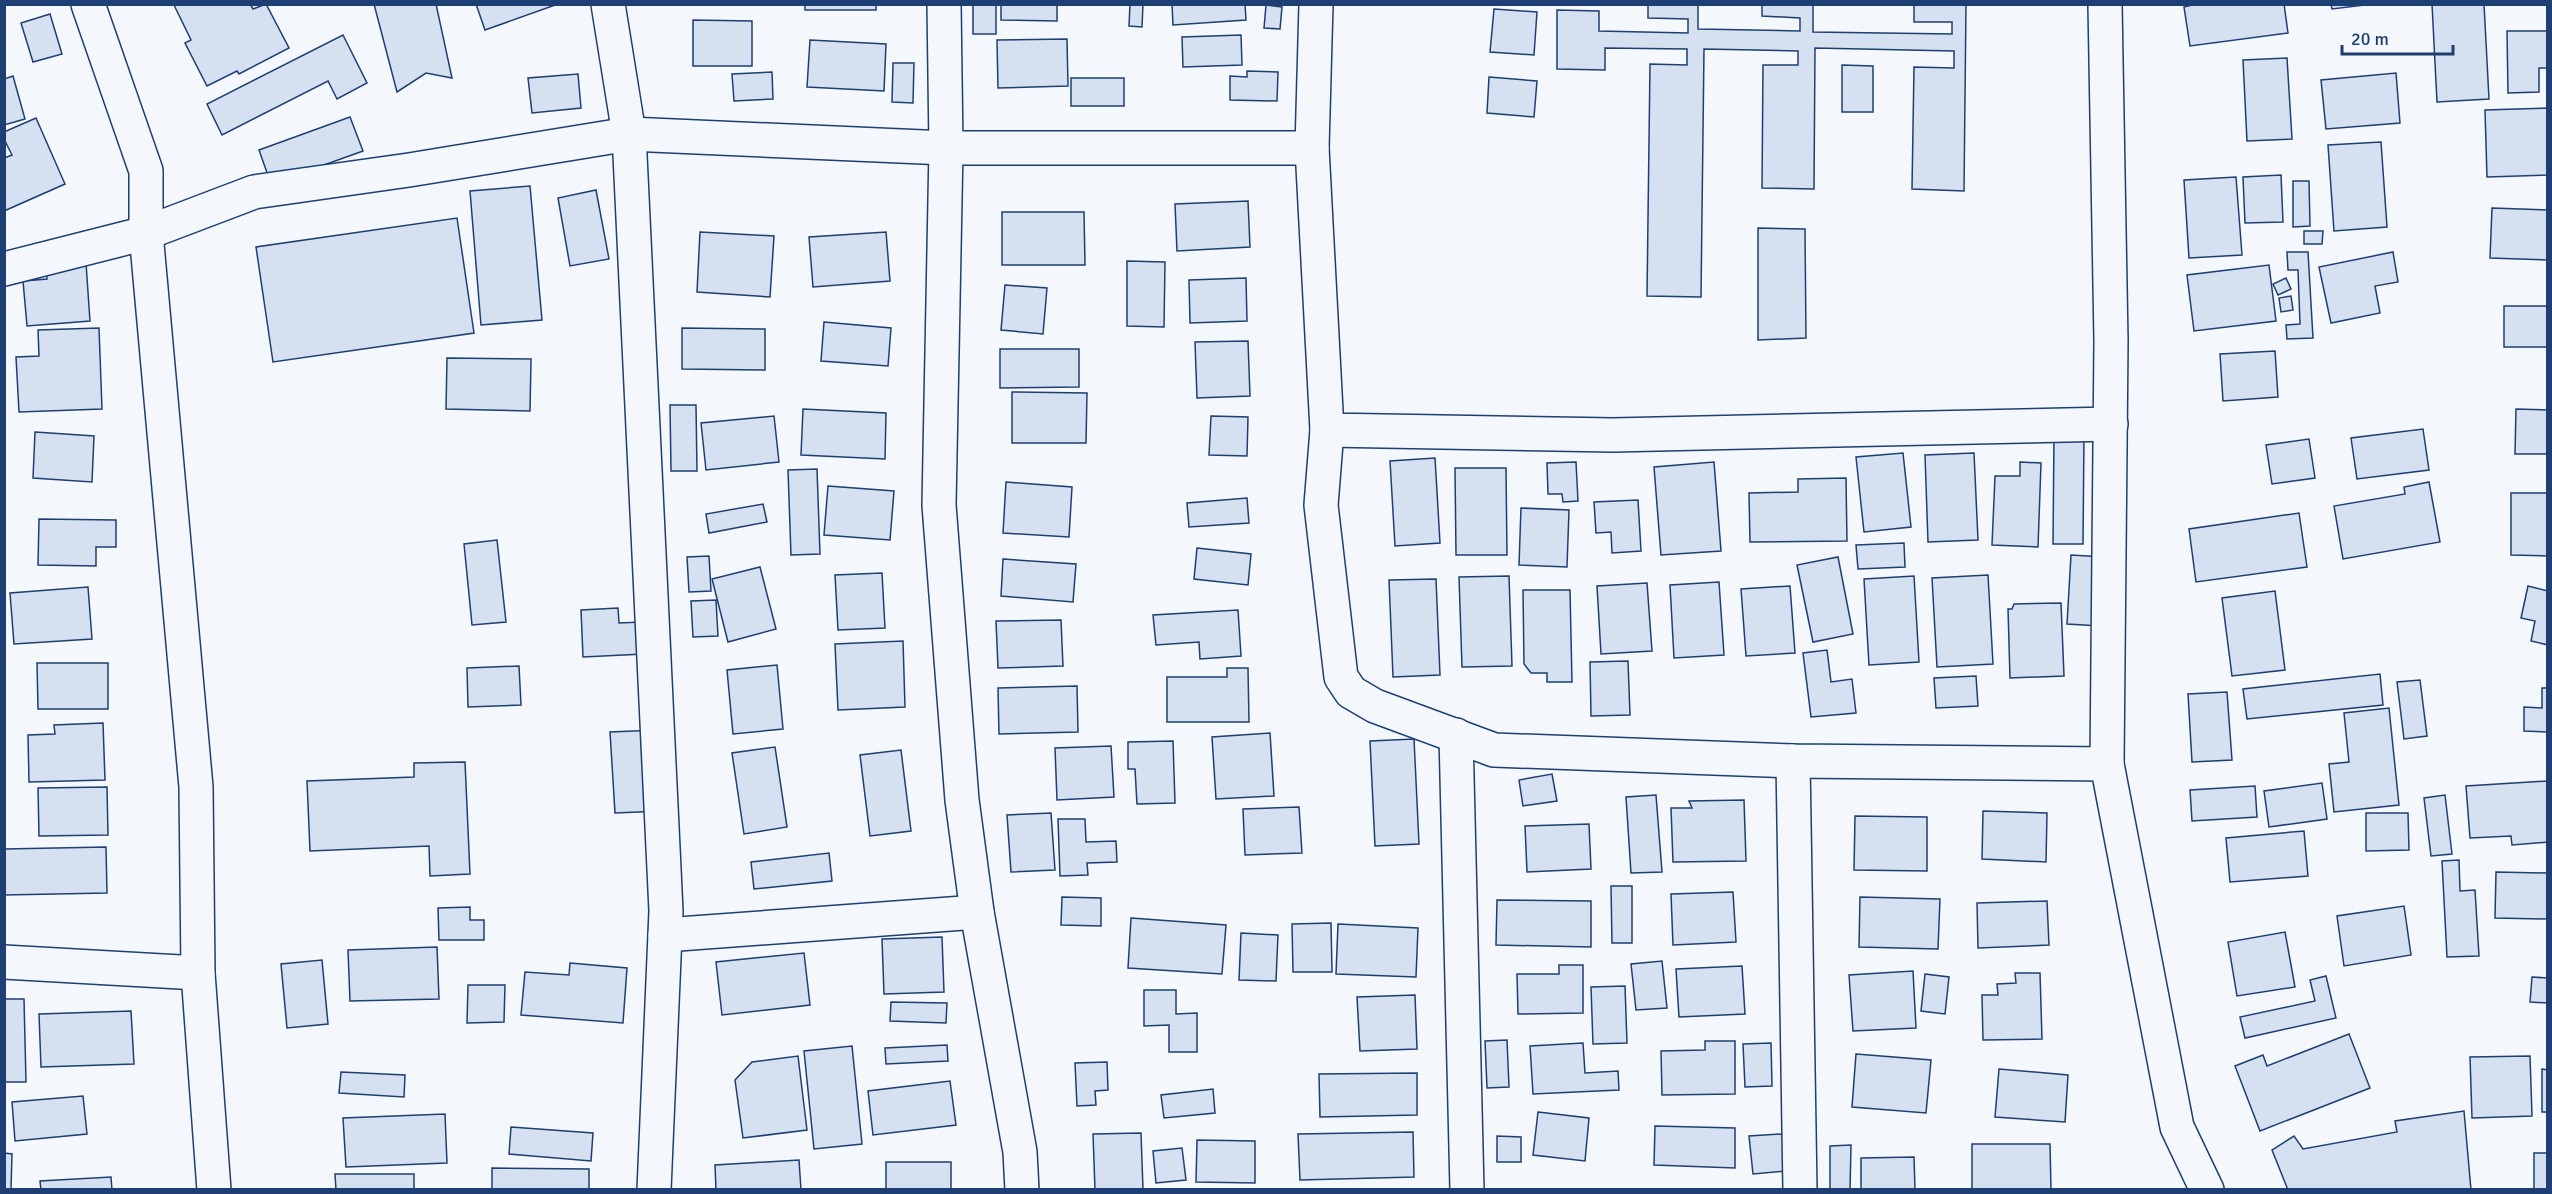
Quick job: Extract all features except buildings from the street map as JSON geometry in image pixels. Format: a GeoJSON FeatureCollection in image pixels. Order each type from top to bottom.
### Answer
{"type":"FeatureCollection","features":[{"type":"Feature","properties":{"kind":"street"},"geometry":{"type":"LineString","coordinates":[[88,4],[146,171],[146,232],[196,787],[198,973],[214,1190]]}},
{"type":"Feature","properties":{"kind":"street"},"geometry":{"type":"LineString","coordinates":[[608,4],[629,134],[664,887],[665,935],[654,1190]]}},
{"type":"Feature","properties":{"kind":"street"},"geometry":{"type":"LineString","coordinates":[[944,4],[946,148],[939,505],[962,800],[977,912],[1020,1152],[1022,1190]]}},
{"type":"Feature","properties":{"kind":"street"},"geometry":{"type":"LineString","coordinates":[[1316,4],[1312,148],[1327,430],[1320,505],[1341,677],[1351,692],[1375,706],[1494,750],[1792,761],[2107,764]]}},
{"type":"Feature","properties":{"kind":"street"},"geometry":{"type":"LineString","coordinates":[[2105,4],[2111,424],[2107,764],[2177,1127],[2207,1190]]}},
{"type":"Feature","properties":{"kind":"street"},"geometry":{"type":"LineString","coordinates":[[4,269],[146,232],[254,192],[409,170],[629,134],[946,148],[1312,148]]}},
{"type":"Feature","properties":{"kind":"street"},"geometry":{"type":"LineString","coordinates":[[1327,430],[1613,435],[2111,424]]}},
{"type":"Feature","properties":{"kind":"street"},"geometry":{"type":"LineString","coordinates":[[1456,735],[1467,1190]]}},
{"type":"Feature","properties":{"kind":"street"},"geometry":{"type":"LineString","coordinates":[[1792,761],[1800,1190]]}},
{"type":"Feature","properties":{"kind":"street"},"geometry":{"type":"LineString","coordinates":[[665,935],[977,912]]}},
{"type":"Feature","properties":{"kind":"street"},"geometry":{"type":"LineString","coordinates":[[4,962],[198,973]]}}]}
